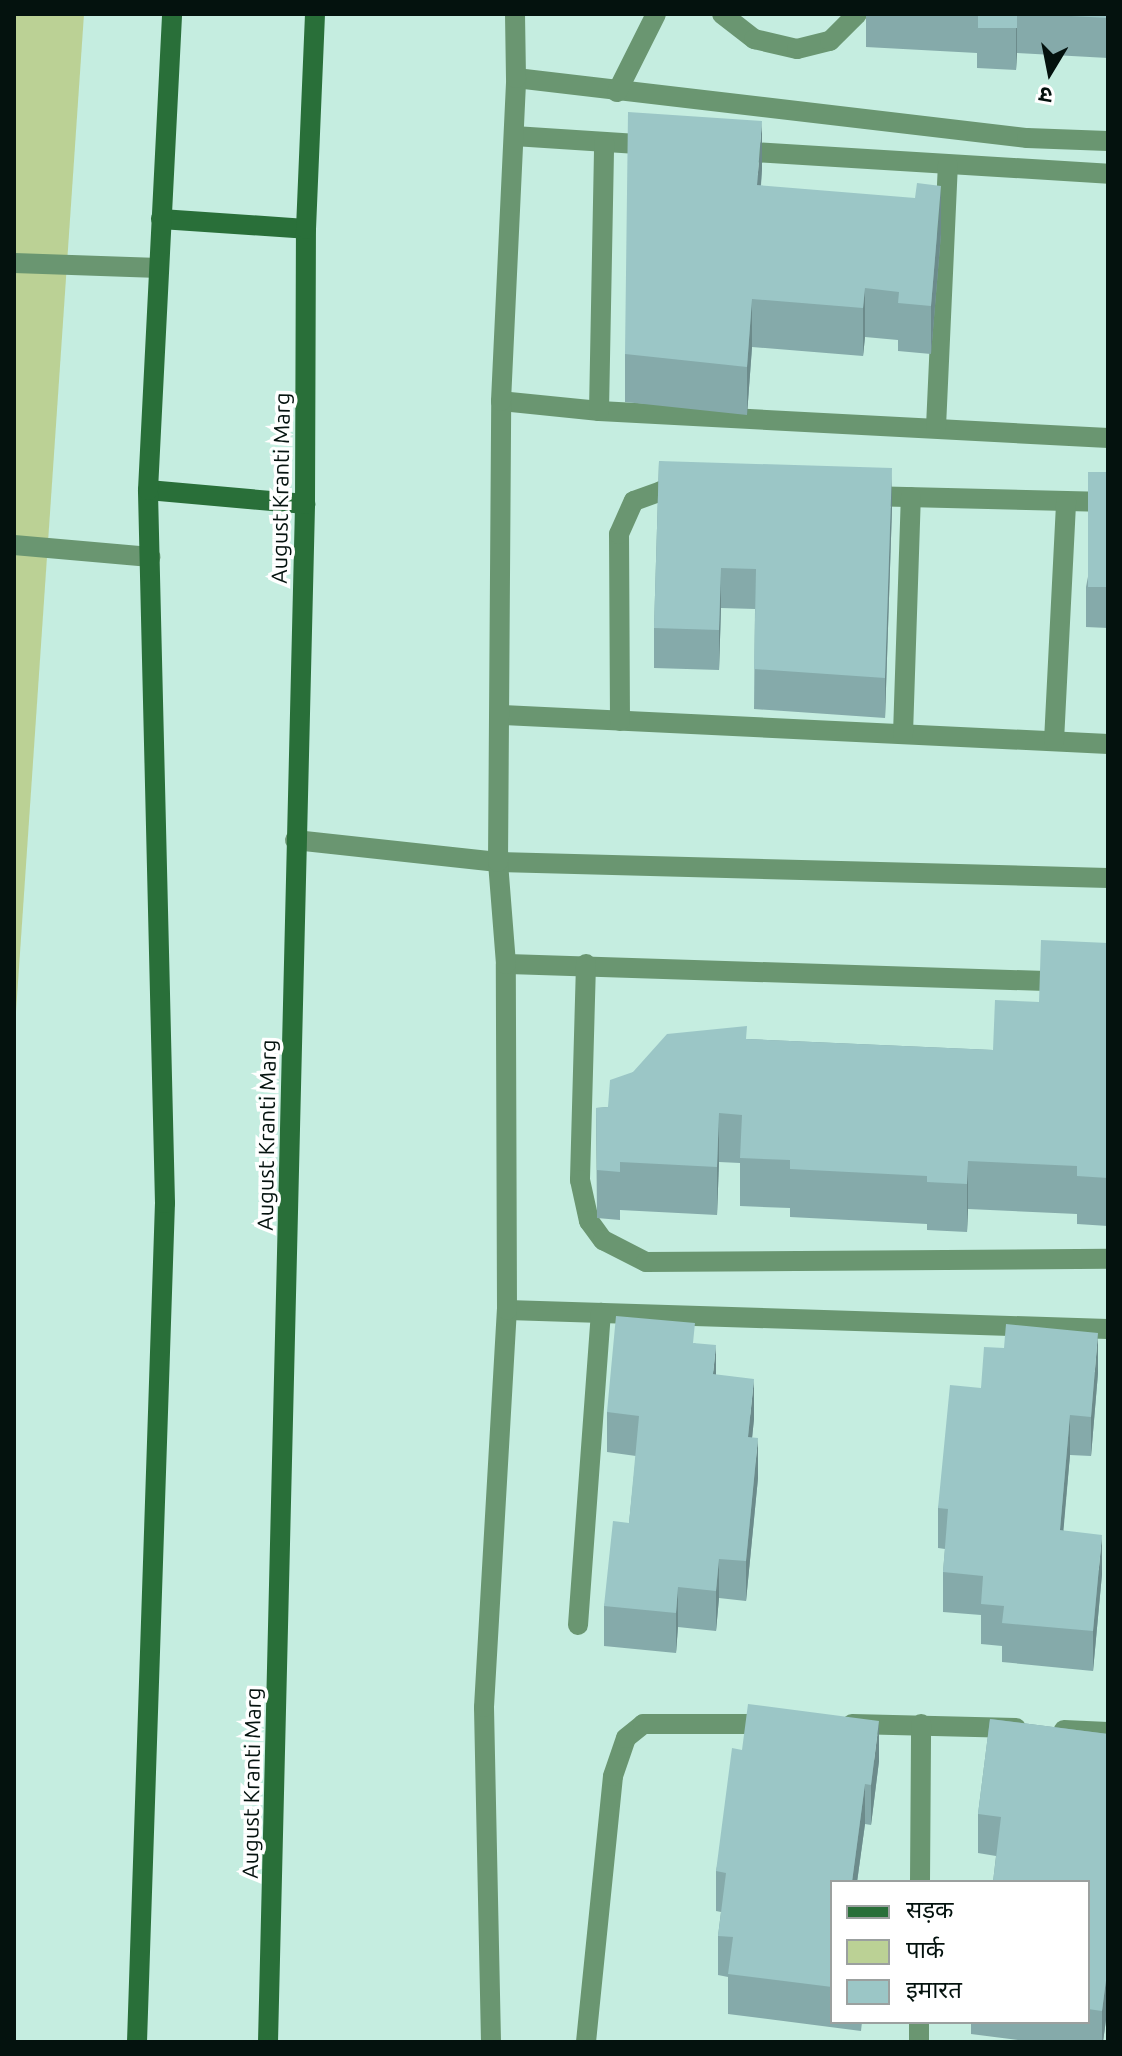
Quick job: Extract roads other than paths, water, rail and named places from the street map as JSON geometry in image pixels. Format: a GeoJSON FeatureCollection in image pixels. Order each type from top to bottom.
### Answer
{"type":"FeatureCollection","features":[{"type":"Feature","properties":{"kind":"main road"},"geometry":{"type":"LineString","coordinates":[[137,2042],[165,1203],[148,490],[172,14]]}},
{"type":"Feature","properties":{"kind":"main road","name":"August Kranti Marg"},"geometry":{"type":"LineString","coordinates":[[268,2042],[305,504],[306,229],[315,14]]}},
{"type":"Feature","properties":{"kind":"main road"},"geometry":{"type":"LineString","coordinates":[[161,219],[306,229]]}},
{"type":"Feature","properties":{"kind":"main road"},"geometry":{"type":"LineString","coordinates":[[148,490],[305,504]]}},
{"type":"Feature","properties":{"kind":"street"},"geometry":{"type":"LineString","coordinates":[[491,2042],[484,1707],[507,1310],[506,964],[498,862],[502,715],[501,401],[514,136],[515,14]]}},
{"type":"Feature","properties":{"kind":"street"},"geometry":{"type":"LineString","coordinates":[[617,92],[656,14]]}},
{"type":"Feature","properties":{"kind":"street"},"geometry":{"type":"LineString","coordinates":[[722,14],[754,39],[797,49],[830,41],[857,14]]}},
{"type":"Feature","properties":{"kind":"street"},"geometry":{"type":"LineString","coordinates":[[516,78],[1027,138],[1108,141]]}},
{"type":"Feature","properties":{"kind":"street"},"geometry":{"type":"LineString","coordinates":[[514,136],[667,146]]}},
{"type":"Feature","properties":{"kind":"street"},"geometry":{"type":"LineString","coordinates":[[599,411],[604,142]]}},
{"type":"Feature","properties":{"kind":"street"},"geometry":{"type":"LineString","coordinates":[[714,149],[1108,174]]}},
{"type":"Feature","properties":{"kind":"street"},"geometry":{"type":"LineString","coordinates":[[936,427],[948,165]]}},
{"type":"Feature","properties":{"kind":"street"},"geometry":{"type":"LineString","coordinates":[[14,263],[159,268]]}},
{"type":"Feature","properties":{"kind":"street"},"geometry":{"type":"LineString","coordinates":[[501,401],[599,411],[1108,438]]}},
{"type":"Feature","properties":{"kind":"street"},"geometry":{"type":"LineString","coordinates":[[620,721],[619,534],[634,501],[661,491],[708,492]]}},
{"type":"Feature","properties":{"kind":"street"},"geometry":{"type":"LineString","coordinates":[[849,495],[1108,502]]}},
{"type":"Feature","properties":{"kind":"street"},"geometry":{"type":"LineString","coordinates":[[903,734],[911,497]]}},
{"type":"Feature","properties":{"kind":"street"},"geometry":{"type":"LineString","coordinates":[[1054,741],[1066,501]]}},
{"type":"Feature","properties":{"kind":"street"},"geometry":{"type":"LineString","coordinates":[[14,545],[150,557]]}},
{"type":"Feature","properties":{"kind":"street"},"geometry":{"type":"LineString","coordinates":[[502,715],[1108,744]]}},
{"type":"Feature","properties":{"kind":"street"},"geometry":{"type":"LineString","coordinates":[[295,840],[498,862],[1108,878]]}},
{"type":"Feature","properties":{"kind":"street"},"geometry":{"type":"LineString","coordinates":[[506,964],[586,964],[1108,983]]}},
{"type":"Feature","properties":{"kind":"street"},"geometry":{"type":"LineString","coordinates":[[586,964],[580,1180],[589,1221],[603,1240],[646,1262],[1108,1259]]}},
{"type":"Feature","properties":{"kind":"street"},"geometry":{"type":"LineString","coordinates":[[507,1310],[1108,1329]]}},
{"type":"Feature","properties":{"kind":"street"},"geometry":{"type":"LineString","coordinates":[[578,1625],[601,1313]]}},
{"type":"Feature","properties":{"kind":"street"},"geometry":{"type":"LineString","coordinates":[[586,2042],[613,1776],[626,1738],[643,1724],[797,1724]]}},
{"type":"Feature","properties":{"kind":"street"},"geometry":{"type":"LineString","coordinates":[[828,1724],[921,1724],[1108,1732]]}},
{"type":"Feature","properties":{"kind":"street"},"geometry":{"type":"LineString","coordinates":[[920,1880],[921,1724]]}}]}
